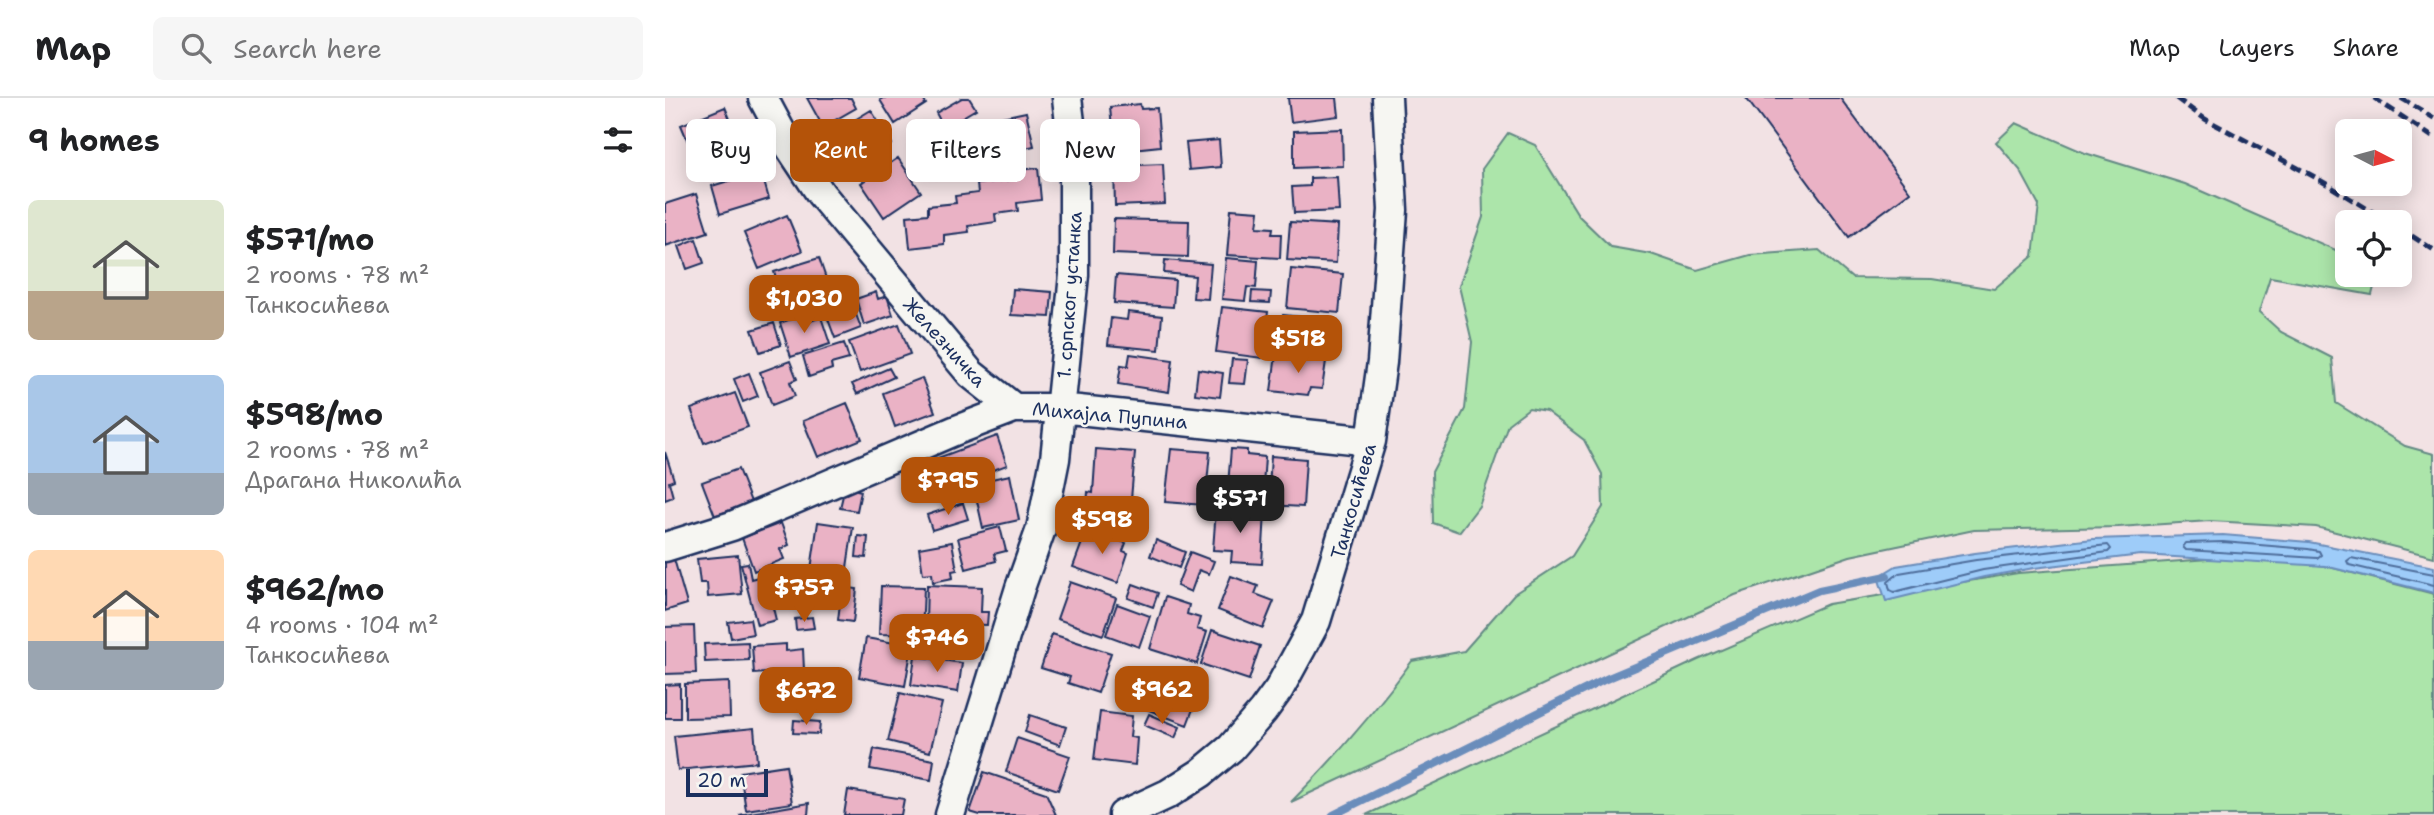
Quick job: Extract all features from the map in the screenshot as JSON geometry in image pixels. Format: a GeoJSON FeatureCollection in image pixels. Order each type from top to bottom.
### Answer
{"type":"FeatureCollection","features":[{"type":"Feature","properties":{"kind":"street","name":"Железничка"},"geometry":{"type":"LineString","coordinates":[[763,98],[787,143],[821,194],[971,374],[1014,408]]}},
{"type":"Feature","properties":{"kind":"street","name":"1. српског устанка"},"geometry":{"type":"LineString","coordinates":[[950,815],[1020,588],[1041,529],[1055,459],[1075,275],[1074,155],[1067,98]]}},
{"type":"Feature","properties":{"kind":"street","name":"Танкосићева"},"geometry":{"type":"LineString","coordinates":[[1123,815],[1168,794],[1231,748],[1279,689],[1316,621],[1371,441],[1382,362],[1392,210],[1387,98]]}},
{"type":"Feature","properties":{"kind":"street","name":"Михајла Пупина"},"geometry":{"type":"LineString","coordinates":[[665,547],[732,526],[1014,408],[1061,408],[1371,441]]}},
{"type":"Feature","properties":{"kind":"green space"},"geometry":{"type":"Polygon","coordinates":[[[2016,123],[2085,153],[2185,184],[2335,250],[2335,287],[2374,287],[2372,295],[2270,277],[2259,312],[2281,332],[2332,358],[2336,403],[2405,446],[2434,454],[2434,557],[2316,527],[2210,521],[2118,527],[1974,530],[1850,556],[1735,595],[1291,802],[1354,734],[1412,661],[1464,651],[1514,594],[1572,556],[1603,507],[1602,474],[1584,440],[1546,411],[1529,408],[1508,424],[1479,506],[1459,532],[1433,523],[1432,472],[1465,409],[1472,342],[1459,286],[1483,217],[1482,169],[1508,133],[1535,145],[1579,216],[1611,247],[1651,254],[1697,270],[1750,255],[1819,250],[1852,278],[1932,279],[1994,289],[2033,256],[2039,205],[2020,170],[1996,142],[2016,123]]]}},
{"type":"Feature","properties":{"kind":"green space"},"geometry":{"type":"Polygon","coordinates":[[[2250,556],[2325,566],[2434,594],[2434,815],[1366,815],[1698,660],[1828,604],[2018,573],[2250,556]]]}},
{"type":"Feature","properties":{"kind":"water"},"geometry":{"type":"Polygon","coordinates":[[[2223,535],[2309,542],[2434,567],[2434,593],[2325,566],[2141,555],[1984,577],[1886,601],[1878,577],[1896,566],[1975,553],[2093,539],[2223,535]]]}},
{"type":"Feature","properties":{"kind":"building"},"geometry":{"type":"Polygon","coordinates":[[[807,98],[851,98],[856,108],[837,119],[819,119],[807,98]]]}},
{"type":"Feature","properties":{"kind":"building"},"geometry":{"type":"Polygon","coordinates":[[[922,98],[926,104],[895,124],[880,100],[922,98]]]}},
{"type":"Feature","properties":{"kind":"building"},"geometry":{"type":"Polygon","coordinates":[[[962,98],[969,98],[976,109],[959,119],[939,119],[936,113],[962,98]]]}},
{"type":"Feature","properties":{"kind":"building"},"geometry":{"type":"Polygon","coordinates":[[[1288,98],[1337,98],[1339,116],[1291,122],[1288,98]]]}},
{"type":"Feature","properties":{"kind":"building"},"geometry":{"type":"Polygon","coordinates":[[[1746,98],[1840,98],[1910,192],[1849,237],[1746,98]]]}},
{"type":"Feature","properties":{"kind":"building"},"geometry":{"type":"Polygon","coordinates":[[[1140,104],[1141,109],[1157,108],[1160,146],[1140,148],[1140,119],[1111,119],[1110,107],[1140,104]]]}},
{"type":"Feature","properties":{"kind":"building"},"geometry":{"type":"Polygon","coordinates":[[[725,107],[730,119],[696,119],[725,107]]]}},
{"type":"Feature","properties":{"kind":"building"},"geometry":{"type":"Polygon","coordinates":[[[871,110],[877,119],[856,119],[871,110]]]}},
{"type":"Feature","properties":{"kind":"building"},"geometry":{"type":"Polygon","coordinates":[[[1026,112],[1034,146],[1026,148],[1026,119],[992,119],[1026,112]]]}},
{"type":"Feature","properties":{"kind":"building"},"geometry":{"type":"Polygon","coordinates":[[[686,123],[686,137],[681,125],[686,123]]]}},
{"type":"Feature","properties":{"kind":"building"},"geometry":{"type":"Polygon","coordinates":[[[1342,129],[1343,166],[1294,168],[1294,131],[1342,129]]]}},
{"type":"Feature","properties":{"kind":"building"},"geometry":{"type":"Polygon","coordinates":[[[1219,140],[1221,167],[1189,170],[1186,143],[1219,140]]]}},
{"type":"Feature","properties":{"kind":"building"},"geometry":{"type":"Polygon","coordinates":[[[898,158],[906,170],[906,182],[914,182],[921,192],[884,217],[861,183],[892,182],[892,162],[898,158]]]}},
{"type":"Feature","properties":{"kind":"building"},"geometry":{"type":"Polygon","coordinates":[[[1163,164],[1165,204],[1115,206],[1114,182],[1140,182],[1140,165],[1163,164]]]}},
{"type":"Feature","properties":{"kind":"building"},"geometry":{"type":"Polygon","coordinates":[[[1038,168],[1041,200],[1017,203],[1018,211],[995,214],[996,222],[968,226],[969,232],[944,235],[944,244],[910,248],[907,216],[928,214],[928,206],[956,203],[955,196],[978,193],[977,184],[1026,182],[1026,169],[1038,168]]]}},
{"type":"Feature","properties":{"kind":"building"},"geometry":{"type":"Polygon","coordinates":[[[1337,177],[1339,211],[1294,213],[1292,187],[1310,186],[1310,178],[1337,177]]]}},
{"type":"Feature","properties":{"kind":"building"},"geometry":{"type":"Polygon","coordinates":[[[725,182],[764,182],[769,199],[720,214],[712,186],[725,182]]]}},
{"type":"Feature","properties":{"kind":"building"},"geometry":{"type":"Polygon","coordinates":[[[696,194],[708,232],[665,246],[665,204],[696,194]]]}},
{"type":"Feature","properties":{"kind":"building"},"geometry":{"type":"Polygon","coordinates":[[[1231,209],[1259,211],[1257,227],[1273,228],[1272,234],[1281,234],[1280,258],[1227,255],[1231,209]]]}},
{"type":"Feature","properties":{"kind":"building"},"geometry":{"type":"Polygon","coordinates":[[[787,215],[802,251],[759,269],[744,233],[787,215]]]}},
{"type":"Feature","properties":{"kind":"building"},"geometry":{"type":"Polygon","coordinates":[[[1114,219],[1189,221],[1188,257],[1113,254],[1114,219]]]}},
{"type":"Feature","properties":{"kind":"building"},"geometry":{"type":"Polygon","coordinates":[[[1290,222],[1338,225],[1336,263],[1287,260],[1290,222]]]}},
{"type":"Feature","properties":{"kind":"building"},"geometry":{"type":"Polygon","coordinates":[[[696,239],[704,263],[687,269],[679,246],[696,239]]]}},
{"type":"Feature","properties":{"kind":"building"},"geometry":{"type":"Polygon","coordinates":[[[819,258],[834,302],[788,317],[774,272],[819,258]]]}},
{"type":"Feature","properties":{"kind":"building"},"geometry":{"type":"Polygon","coordinates":[[[1226,258],[1258,261],[1256,288],[1247,287],[1245,301],[1222,299],[1226,258]]]}},
{"type":"Feature","properties":{"kind":"building"},"geometry":{"type":"Polygon","coordinates":[[[1165,260],[1211,264],[1208,299],[1193,298],[1195,276],[1164,273],[1165,260]]]}},
{"type":"Feature","properties":{"kind":"building"},"geometry":{"type":"Polygon","coordinates":[[[1291,269],[1343,274],[1339,313],[1287,308],[1291,269]]]}},
{"type":"Feature","properties":{"kind":"building"},"geometry":{"type":"Polygon","coordinates":[[[1116,275],[1175,280],[1173,307],[1114,303],[1116,275]]]}},
{"type":"Feature","properties":{"kind":"building"},"geometry":{"type":"Polygon","coordinates":[[[1013,289],[1052,292],[1050,317],[1011,315],[1013,289]]]}},
{"type":"Feature","properties":{"kind":"building"},"geometry":{"type":"Polygon","coordinates":[[[1252,291],[1271,292],[1270,303],[1251,302],[1252,291]]]}},
{"type":"Feature","properties":{"kind":"building"},"geometry":{"type":"Polygon","coordinates":[[[876,292],[878,299],[887,296],[893,315],[864,325],[856,299],[876,292]]]}},
{"type":"Feature","properties":{"kind":"building"},"geometry":{"type":"Polygon","coordinates":[[[851,301],[861,328],[835,338],[825,311],[851,301]]]}},
{"type":"Feature","properties":{"kind":"building"},"geometry":{"type":"Polygon","coordinates":[[[1222,307],[1268,312],[1262,358],[1216,352],[1222,307]]]}},
{"type":"Feature","properties":{"kind":"building"},"geometry":{"type":"Polygon","coordinates":[[[1128,312],[1162,316],[1159,350],[1108,345],[1111,318],[1127,320],[1128,312]]]}},
{"type":"Feature","properties":{"kind":"building"},"geometry":{"type":"Polygon","coordinates":[[[805,314],[808,322],[821,317],[830,344],[791,357],[780,323],[805,314]]]}},
{"type":"Feature","properties":{"kind":"building"},"geometry":{"type":"Polygon","coordinates":[[[1283,315],[1335,321],[1331,358],[1279,352],[1283,315]]]}},
{"type":"Feature","properties":{"kind":"building"},"geometry":{"type":"Polygon","coordinates":[[[774,323],[781,345],[760,352],[752,330],[774,323]]]}},
{"type":"Feature","properties":{"kind":"building"},"geometry":{"type":"Polygon","coordinates":[[[899,324],[910,354],[860,372],[849,342],[899,324]]]}},
{"type":"Feature","properties":{"kind":"building"},"geometry":{"type":"Polygon","coordinates":[[[844,343],[849,359],[831,364],[832,369],[809,377],[803,356],[844,343]]]}},
{"type":"Feature","properties":{"kind":"building"},"geometry":{"type":"Polygon","coordinates":[[[1130,354],[1173,360],[1169,392],[1118,384],[1121,365],[1128,366],[1130,354]]]}},
{"type":"Feature","properties":{"kind":"building"},"geometry":{"type":"Polygon","coordinates":[[[1276,355],[1326,361],[1322,389],[1310,388],[1308,395],[1271,391],[1276,355]]]}},
{"type":"Feature","properties":{"kind":"building"},"geometry":{"type":"Polygon","coordinates":[[[1232,359],[1248,360],[1245,384],[1229,383],[1232,359]]]}},
{"type":"Feature","properties":{"kind":"building"},"geometry":{"type":"Polygon","coordinates":[[[790,361],[797,379],[790,382],[795,396],[772,405],[760,372],[790,361]]]}},
{"type":"Feature","properties":{"kind":"building"},"geometry":{"type":"Polygon","coordinates":[[[889,368],[894,377],[857,394],[852,384],[889,368]]]}},
{"type":"Feature","properties":{"kind":"building"},"geometry":{"type":"Polygon","coordinates":[[[1198,369],[1223,373],[1220,397],[1195,394],[1198,369]]]}},
{"type":"Feature","properties":{"kind":"building"},"geometry":{"type":"Polygon","coordinates":[[[749,373],[758,396],[743,402],[734,379],[749,373]]]}},
{"type":"Feature","properties":{"kind":"building"},"geometry":{"type":"Polygon","coordinates":[[[922,378],[935,412],[895,427],[883,393],[922,378]]]}},
{"type":"Feature","properties":{"kind":"building"},"geometry":{"type":"Polygon","coordinates":[[[735,393],[748,427],[704,443],[691,409],[735,393]]]}},
{"type":"Feature","properties":{"kind":"building"},"geometry":{"type":"Polygon","coordinates":[[[847,403],[862,439],[818,457],[803,421],[847,403]]]}},
{"type":"Feature","properties":{"kind":"building"},"geometry":{"type":"Polygon","coordinates":[[[997,436],[1007,465],[926,495],[916,466],[997,436]]]}},
{"type":"Feature","properties":{"kind":"building"},"geometry":{"type":"Polygon","coordinates":[[[1096,449],[1135,452],[1129,523],[1086,520],[1088,492],[1093,493],[1096,449]]]}},
{"type":"Feature","properties":{"kind":"building"},"geometry":{"type":"Polygon","coordinates":[[[1171,449],[1210,452],[1205,505],[1165,502],[1171,449]]]}},
{"type":"Feature","properties":{"kind":"building"},"geometry":{"type":"Polygon","coordinates":[[[1231,449],[1247,450],[1247,455],[1265,457],[1262,500],[1227,497],[1231,449]]]}},
{"type":"Feature","properties":{"kind":"building"},"geometry":{"type":"Polygon","coordinates":[[[665,452],[674,480],[669,482],[673,497],[665,500],[665,452]]]}},
{"type":"Feature","properties":{"kind":"building"},"geometry":{"type":"Polygon","coordinates":[[[1271,456],[1306,459],[1303,507],[1268,505],[1271,456]]]}},
{"type":"Feature","properties":{"kind":"building"},"geometry":{"type":"Polygon","coordinates":[[[738,469],[751,502],[715,516],[702,482],[738,469]]]}},
{"type":"Feature","properties":{"kind":"building"},"geometry":{"type":"Polygon","coordinates":[[[1010,475],[1019,520],[983,528],[973,483],[1010,475]]]}},
{"type":"Feature","properties":{"kind":"building"},"geometry":{"type":"Polygon","coordinates":[[[845,487],[861,491],[857,511],[840,508],[845,487]]]}},
{"type":"Feature","properties":{"kind":"building"},"geometry":{"type":"Polygon","coordinates":[[[963,503],[968,519],[932,530],[927,515],[963,503]]]}},
{"type":"Feature","properties":{"kind":"building"},"geometry":{"type":"Polygon","coordinates":[[[1216,509],[1265,512],[1262,564],[1231,562],[1232,551],[1213,550],[1216,509]]]}},
{"type":"Feature","properties":{"kind":"building"},"geometry":{"type":"Polygon","coordinates":[[[818,522],[853,527],[845,581],[810,576],[818,522]]]}},
{"type":"Feature","properties":{"kind":"building"},"geometry":{"type":"Polygon","coordinates":[[[781,523],[789,545],[780,549],[784,559],[754,571],[742,538],[781,523]]]}},
{"type":"Feature","properties":{"kind":"building"},"geometry":{"type":"Polygon","coordinates":[[[1000,527],[1006,551],[994,554],[996,561],[966,569],[958,538],[1000,527]]]}},
{"type":"Feature","properties":{"kind":"building"},"geometry":{"type":"Polygon","coordinates":[[[1087,529],[1126,543],[1123,551],[1128,553],[1118,583],[1073,567],[1087,529]]]}},
{"type":"Feature","properties":{"kind":"building"},"geometry":{"type":"Polygon","coordinates":[[[858,536],[868,537],[866,558],[856,557],[858,536]]]}},
{"type":"Feature","properties":{"kind":"building"},"geometry":{"type":"Polygon","coordinates":[[[1156,540],[1185,552],[1179,568],[1150,556],[1156,540]]]}},
{"type":"Feature","properties":{"kind":"building"},"geometry":{"type":"Polygon","coordinates":[[[952,542],[957,570],[952,571],[953,578],[933,582],[932,573],[923,574],[919,548],[952,542]]]}},
{"type":"Feature","properties":{"kind":"building"},"geometry":{"type":"Polygon","coordinates":[[[1190,552],[1214,561],[1209,574],[1199,570],[1191,592],[1177,586],[1190,552]]]}},
{"type":"Feature","properties":{"kind":"building"},"geometry":{"type":"Polygon","coordinates":[[[738,555],[742,594],[708,597],[707,583],[700,583],[697,559],[738,555]]]}},
{"type":"Feature","properties":{"kind":"building"},"geometry":{"type":"Polygon","coordinates":[[[674,559],[687,604],[665,611],[665,561],[674,559]]]}},
{"type":"Feature","properties":{"kind":"building"},"geometry":{"type":"Polygon","coordinates":[[[748,563],[751,579],[765,575],[776,620],[757,625],[741,564],[748,563]]]}},
{"type":"Feature","properties":{"kind":"building"},"geometry":{"type":"Polygon","coordinates":[[[1231,576],[1258,586],[1255,594],[1274,601],[1263,628],[1218,610],[1231,576]]]}},
{"type":"Feature","properties":{"kind":"building"},"geometry":{"type":"Polygon","coordinates":[[[1070,582],[1116,598],[1103,635],[1057,619],[1070,582]]]}},
{"type":"Feature","properties":{"kind":"building"},"geometry":{"type":"Polygon","coordinates":[[[1133,584],[1158,593],[1153,607],[1128,598],[1133,584]]]}},
{"type":"Feature","properties":{"kind":"building"},"geometry":{"type":"Polygon","coordinates":[[[927,585],[982,587],[981,612],[988,612],[987,625],[926,623],[927,585]]]}},
{"type":"Feature","properties":{"kind":"building"},"geometry":{"type":"Polygon","coordinates":[[[881,586],[924,587],[922,635],[879,634],[881,586]]]}},
{"type":"Feature","properties":{"kind":"building"},"geometry":{"type":"Polygon","coordinates":[[[842,587],[857,589],[853,622],[838,620],[842,587]]]}},
{"type":"Feature","properties":{"kind":"building"},"geometry":{"type":"Polygon","coordinates":[[[1165,597],[1189,605],[1187,614],[1200,618],[1197,629],[1207,632],[1197,664],[1150,649],[1165,597]]]}},
{"type":"Feature","properties":{"kind":"building"},"geometry":{"type":"Polygon","coordinates":[[[1117,604],[1150,616],[1139,647],[1106,635],[1117,604]]]}},
{"type":"Feature","properties":{"kind":"building"},"geometry":{"type":"Polygon","coordinates":[[[812,617],[814,628],[796,630],[795,619],[812,617]]]}},
{"type":"Feature","properties":{"kind":"building"},"geometry":{"type":"Polygon","coordinates":[[[750,619],[753,634],[731,638],[728,622],[750,619]]]}},
{"type":"Feature","properties":{"kind":"building"},"geometry":{"type":"Polygon","coordinates":[[[694,626],[696,673],[665,674],[665,627],[694,626]]]}},
{"type":"Feature","properties":{"kind":"building"},"geometry":{"type":"Polygon","coordinates":[[[1212,630],[1260,646],[1249,680],[1201,664],[1212,630]]]}},
{"type":"Feature","properties":{"kind":"building"},"geometry":{"type":"Polygon","coordinates":[[[1052,634],[1111,653],[1098,693],[1068,683],[1070,677],[1041,668],[1052,634]]]}},
{"type":"Feature","properties":{"kind":"building"},"geometry":{"type":"Polygon","coordinates":[[[866,638],[912,646],[905,686],[859,677],[866,638]]]}},
{"type":"Feature","properties":{"kind":"building"},"geometry":{"type":"Polygon","coordinates":[[[748,642],[749,660],[705,662],[704,644],[748,642]]]}},
{"type":"Feature","properties":{"kind":"building"},"geometry":{"type":"Polygon","coordinates":[[[786,644],[786,651],[803,649],[804,670],[754,674],[752,646],[786,644]]]}},
{"type":"Feature","properties":{"kind":"building"},"geometry":{"type":"Polygon","coordinates":[[[915,656],[962,663],[958,692],[911,685],[915,656]]]}},
{"type":"Feature","properties":{"kind":"building"},"geometry":{"type":"Polygon","coordinates":[[[1160,672],[1201,688],[1187,725],[1146,709],[1160,672]]]}},
{"type":"Feature","properties":{"kind":"building"},"geometry":{"type":"Polygon","coordinates":[[[729,682],[730,717],[685,718],[685,684],[729,682]]]}},
{"type":"Feature","properties":{"kind":"building"},"geometry":{"type":"Polygon","coordinates":[[[680,684],[680,718],[665,718],[665,685],[680,684]]]}},
{"type":"Feature","properties":{"kind":"building"},"geometry":{"type":"Polygon","coordinates":[[[900,693],[942,703],[930,752],[888,741],[900,693]]]}},
{"type":"Feature","properties":{"kind":"building"},"geometry":{"type":"Polygon","coordinates":[[[1100,712],[1132,716],[1130,737],[1137,738],[1135,765],[1094,760],[1100,712]]]}},
{"type":"Feature","properties":{"kind":"building"},"geometry":{"type":"Polygon","coordinates":[[[1149,714],[1180,727],[1175,738],[1144,725],[1149,714]]]}},
{"type":"Feature","properties":{"kind":"building"},"geometry":{"type":"Polygon","coordinates":[[[1030,715],[1066,727],[1060,745],[1025,732],[1030,715]]]}},
{"type":"Feature","properties":{"kind":"building"},"geometry":{"type":"Polygon","coordinates":[[[794,720],[820,722],[819,734],[793,733],[794,720]]]}},
{"type":"Feature","properties":{"kind":"building"},"geometry":{"type":"Polygon","coordinates":[[[754,728],[757,762],[678,770],[674,736],[754,728]]]}},
{"type":"Feature","properties":{"kind":"building"},"geometry":{"type":"Polygon","coordinates":[[[1017,738],[1070,756],[1058,790],[1006,772],[1017,738]]]}},
{"type":"Feature","properties":{"kind":"building"},"geometry":{"type":"Polygon","coordinates":[[[874,749],[934,760],[931,780],[870,769],[874,749]]]}},
{"type":"Feature","properties":{"kind":"building"},"geometry":{"type":"Polygon","coordinates":[[[786,765],[792,803],[746,810],[740,772],[786,765]]]}},
{"type":"Feature","properties":{"kind":"building"},"geometry":{"type":"Polygon","coordinates":[[[984,772],[1046,793],[1056,815],[980,815],[970,812],[984,772]]]}},
{"type":"Feature","properties":{"kind":"building"},"geometry":{"type":"Polygon","coordinates":[[[848,790],[904,799],[901,815],[844,815],[848,790]]]}},
{"type":"Feature","properties":{"kind":"building"},"geometry":{"type":"Polygon","coordinates":[[[809,803],[808,815],[739,815],[809,803]]]}},
{"type":"Feature","properties":{"kind":"waterway"},"geometry":{"type":"LineString","coordinates":[[1333,815],[1606,679],[1819,590],[1887,576]]}},
{"type":"Feature","properties":{"kind":"railway"},"geometry":{"type":"LineString","coordinates":[[2176,98],[2205,119],[2315,177],[2369,210]]}},
{"type":"Feature","properties":{"kind":"railway"},"geometry":{"type":"LineString","coordinates":[[2374,98],[2434,138]]}},
{"type":"Feature","properties":{"kind":"railway"},"geometry":{"type":"LineString","coordinates":[[2401,98],[2434,118]]}},
{"type":"Feature","properties":{"kind":"railway"},"geometry":{"type":"LineString","coordinates":[[2412,236],[2434,250]]}}]}
